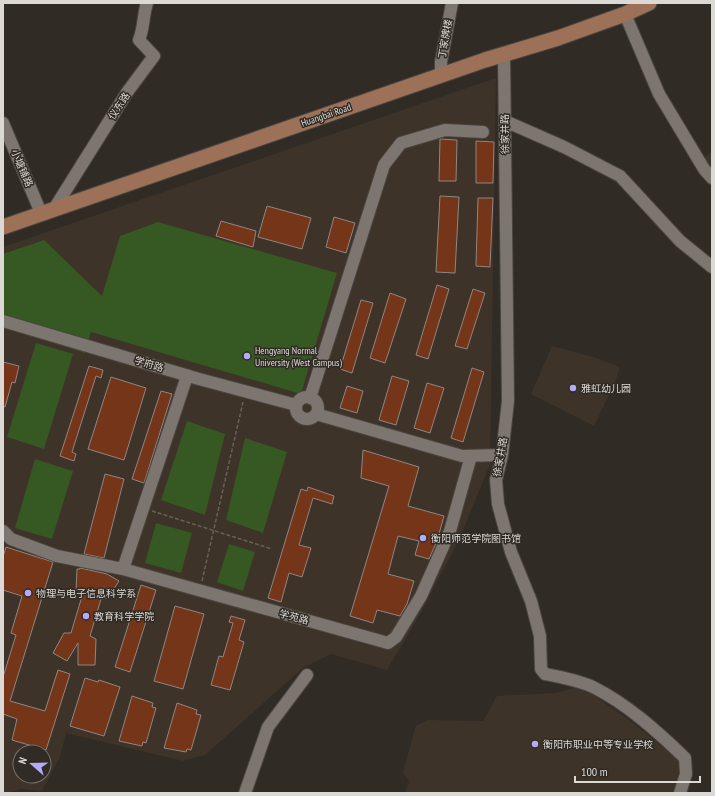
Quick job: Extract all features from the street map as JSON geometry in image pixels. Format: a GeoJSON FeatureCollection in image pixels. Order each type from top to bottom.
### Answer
{"type":"FeatureCollection","features":[{"type":"Feature","properties":{"kind":"main road","name":"Huangbai Road"},"geometry":{"type":"LineString","coordinates":[[3,227],[441,75],[558,38],[625,14],[649,3]]}},
{"type":"Feature","properties":{"kind":"street","name":"仪东路"},"geometry":{"type":"LineString","coordinates":[[48,211],[128,91],[154,56],[139,40],[142,31],[144,11],[147,3]]}},
{"type":"Feature","properties":{"kind":"street","name":"丁家牌楼"},"geometry":{"type":"LineString","coordinates":[[441,75],[441,62],[452,3]]}},
{"type":"Feature","properties":{"kind":"street"},"geometry":{"type":"LineString","coordinates":[[625,14],[659,94],[704,170],[712,178]]}},
{"type":"Feature","properties":{"kind":"street","name":"徐家井路"},"geometry":{"type":"LineString","coordinates":[[504,54],[508,401],[502,455],[496,480],[498,504],[510,552],[531,601],[540,636],[541,669],[545,674],[562,677],[592,686],[630,710],[674,748],[685,758],[686,774],[680,793]]}},
{"type":"Feature","properties":{"kind":"street"},"geometry":{"type":"LineString","coordinates":[[505,121],[564,147],[620,176],[680,241],[712,267]]}},
{"type":"Feature","properties":{"kind":"street","name":"小塘铺路"},"geometry":{"type":"LineString","coordinates":[[3,123],[48,211]]}},
{"type":"Feature","properties":{"kind":"street"},"geometry":{"type":"LineString","coordinates":[[310,398],[384,165],[401,143],[445,130],[483,132]]}},
{"type":"Feature","properties":{"kind":"street","name":"学府路"},"geometry":{"type":"LineString","coordinates":[[3,321],[187,376],[296,406]]}},
{"type":"Feature","properties":{"kind":"street"},"geometry":{"type":"LineString","coordinates":[[122,569],[187,376]]}},
{"type":"Feature","properties":{"kind":"street"},"geometry":{"type":"LineString","coordinates":[[303,398],[310,398],[317,405],[318,409],[313,418],[304,419],[297,414],[296,406],[303,398]]}},
{"type":"Feature","properties":{"kind":"street"},"geometry":{"type":"LineString","coordinates":[[316,414],[462,456],[502,455]]}},
{"type":"Feature","properties":{"kind":"street","name":"学苑路"},"geometry":{"type":"LineString","coordinates":[[3,532],[11,539],[57,556],[122,569],[388,643],[396,637],[421,596],[450,531],[471,456]]}},
{"type":"Feature","properties":{"kind":"street"},"geometry":{"type":"LineString","coordinates":[[245,793],[268,727],[307,675]]}},
{"type":"Feature","properties":{"kind":"path"},"geometry":{"type":"LineString","coordinates":[[200,591],[245,392]]}},
{"type":"Feature","properties":{"kind":"path"},"geometry":{"type":"LineString","coordinates":[[143,508],[272,549]]}},
{"type":"Feature","properties":{"kind":"shaded area","name":"Hengyang Normal University (West Campus)"},"geometry":{"type":"Polygon","coordinates":[[[496,78],[490,465],[457,544],[420,614],[387,670],[331,654],[304,667],[205,755],[183,761],[66,733],[60,757],[52,772],[52,744],[12,744],[12,784],[46,784],[42,791],[21,789],[3,793],[3,247],[496,78]]]}},
{"type":"Feature","properties":{"kind":"shaded area"},"geometry":{"type":"Polygon","coordinates":[[[712,151],[712,174],[701,161],[712,151]]]}},
{"type":"Feature","properties":{"kind":"shaded area","name":"雅虹幼儿园"},"geometry":{"type":"Polygon","coordinates":[[[552,346],[593,357],[620,367],[615,382],[594,426],[531,394],[552,346]]]}},
{"type":"Feature","properties":{"kind":"shaded area","name":"衡阳市职业中等专业学校"},"geometry":{"type":"Polygon","coordinates":[[[578,687],[587,691],[628,719],[679,760],[678,793],[405,793],[409,781],[403,773],[417,725],[429,720],[483,721],[497,696],[556,693],[578,687]]]}},
{"type":"Feature","properties":{"kind":"green space"},"geometry":{"type":"Polygon","coordinates":[[[158,222],[337,273],[301,394],[91,332],[85,353],[3,327],[3,254],[44,240],[102,296],[120,236],[158,222]]]}},
{"type":"Feature","properties":{"kind":"green space"},"geometry":{"type":"Polygon","coordinates":[[[36,343],[73,354],[44,449],[7,437],[36,343]]]}},
{"type":"Feature","properties":{"kind":"green space"},"geometry":{"type":"Polygon","coordinates":[[[187,421],[225,434],[205,515],[161,500],[187,421]]]}},
{"type":"Feature","properties":{"kind":"green space"},"geometry":{"type":"Polygon","coordinates":[[[245,438],[287,452],[263,533],[226,520],[245,438]]]}},
{"type":"Feature","properties":{"kind":"green space"},"geometry":{"type":"Polygon","coordinates":[[[35,459],[73,471],[52,539],[15,528],[35,459]]]}},
{"type":"Feature","properties":{"kind":"green space"},"geometry":{"type":"Polygon","coordinates":[[[156,523],[192,533],[181,573],[145,563],[156,523]]]}},
{"type":"Feature","properties":{"kind":"green space"},"geometry":{"type":"Polygon","coordinates":[[[229,544],[255,552],[243,591],[217,582],[229,544]]]}},
{"type":"Feature","properties":{"kind":"building"},"geometry":{"type":"Polygon","coordinates":[[[440,139],[457,140],[456,181],[439,181],[440,139]]]}},
{"type":"Feature","properties":{"kind":"building"},"geometry":{"type":"Polygon","coordinates":[[[476,141],[494,142],[493,183],[476,183],[476,141]]]}},
{"type":"Feature","properties":{"kind":"building"},"geometry":{"type":"Polygon","coordinates":[[[440,196],[459,197],[455,273],[436,272],[440,196]]]}},
{"type":"Feature","properties":{"kind":"building"},"geometry":{"type":"Polygon","coordinates":[[[478,198],[493,198],[490,267],[476,266],[478,198]]]}},
{"type":"Feature","properties":{"kind":"building"},"geometry":{"type":"Polygon","coordinates":[[[267,206],[311,218],[302,249],[258,237],[267,206]]]}},
{"type":"Feature","properties":{"kind":"building"},"geometry":{"type":"Polygon","coordinates":[[[334,217],[355,223],[346,253],[326,247],[334,217]]]}},
{"type":"Feature","properties":{"kind":"building"},"geometry":{"type":"Polygon","coordinates":[[[221,221],[256,231],[253,247],[216,236],[221,221]]]}},
{"type":"Feature","properties":{"kind":"building"},"geometry":{"type":"Polygon","coordinates":[[[437,285],[449,289],[428,359],[416,355],[437,285]]]}},
{"type":"Feature","properties":{"kind":"building"},"geometry":{"type":"Polygon","coordinates":[[[473,289],[485,293],[467,349],[455,346],[473,289]]]}},
{"type":"Feature","properties":{"kind":"building"},"geometry":{"type":"Polygon","coordinates":[[[390,293],[406,299],[385,363],[370,358],[390,293]]]}},
{"type":"Feature","properties":{"kind":"building"},"geometry":{"type":"Polygon","coordinates":[[[361,300],[373,303],[352,373],[340,369],[361,300]]]}},
{"type":"Feature","properties":{"kind":"building"},"geometry":{"type":"Polygon","coordinates":[[[3,362],[19,366],[15,383],[12,382],[5,407],[3,406],[3,362]]]}},
{"type":"Feature","properties":{"kind":"building"},"geometry":{"type":"Polygon","coordinates":[[[89,366],[103,370],[101,378],[96,376],[72,452],[76,454],[74,461],[60,456],[89,366]]]}},
{"type":"Feature","properties":{"kind":"building"},"geometry":{"type":"Polygon","coordinates":[[[472,368],[484,372],[463,442],[451,438],[472,368]]]}},
{"type":"Feature","properties":{"kind":"building"},"geometry":{"type":"Polygon","coordinates":[[[392,376],[409,381],[396,425],[379,420],[392,376]]]}},
{"type":"Feature","properties":{"kind":"building"},"geometry":{"type":"Polygon","coordinates":[[[111,377],[146,388],[124,460],[88,449],[111,377]]]}},
{"type":"Feature","properties":{"kind":"building"},"geometry":{"type":"Polygon","coordinates":[[[427,383],[444,388],[430,433],[414,428],[427,383]]]}},
{"type":"Feature","properties":{"kind":"building"},"geometry":{"type":"Polygon","coordinates":[[[347,386],[363,391],[357,413],[340,408],[347,386]]]}},
{"type":"Feature","properties":{"kind":"building"},"geometry":{"type":"Polygon","coordinates":[[[161,391],[172,394],[144,483],[132,479],[161,391]]]}},
{"type":"Feature","properties":{"kind":"building","name":"衡阳师范学院图书馆"},"geometry":{"type":"Polygon","coordinates":[[[363,450],[419,467],[408,506],[444,516],[437,541],[429,559],[415,555],[419,541],[398,536],[388,574],[414,581],[407,604],[400,616],[377,610],[373,623],[350,616],[389,486],[361,478],[363,450]]]}},
{"type":"Feature","properties":{"kind":"building"},"geometry":{"type":"Polygon","coordinates":[[[105,474],[124,479],[104,558],[84,554],[105,474]]]}},
{"type":"Feature","properties":{"kind":"building"},"geometry":{"type":"Polygon","coordinates":[[[308,487],[334,496],[332,504],[313,498],[299,545],[311,548],[302,577],[289,573],[281,602],[268,598],[301,489],[307,491],[308,487]]]}},
{"type":"Feature","properties":{"kind":"building"},"geometry":{"type":"Polygon","coordinates":[[[6,547],[53,562],[10,701],[45,711],[58,670],[70,674],[48,744],[26,744],[12,740],[17,719],[3,714],[3,677],[16,635],[11,633],[22,596],[3,590],[3,557],[6,547]]]}},
{"type":"Feature","properties":{"kind":"building","name":"教育科学学院"},"geometry":{"type":"Polygon","coordinates":[[[80,568],[107,574],[119,581],[108,598],[101,599],[90,636],[96,639],[95,665],[78,665],[78,643],[67,661],[53,653],[64,633],[71,633],[83,593],[76,590],[77,569],[80,568]]]}},
{"type":"Feature","properties":{"kind":"building"},"geometry":{"type":"Polygon","coordinates":[[[141,585],[156,590],[130,672],[115,667],[141,585]]]}},
{"type":"Feature","properties":{"kind":"building"},"geometry":{"type":"Polygon","coordinates":[[[175,606],[204,614],[183,689],[154,681],[175,606]]]}},
{"type":"Feature","properties":{"kind":"building"},"geometry":{"type":"Polygon","coordinates":[[[231,616],[245,620],[239,640],[244,642],[230,690],[211,685],[219,656],[223,657],[233,623],[229,622],[231,616]]]}},
{"type":"Feature","properties":{"kind":"building"},"geometry":{"type":"Polygon","coordinates":[[[85,678],[98,682],[99,680],[120,687],[104,736],[70,726],[85,678]]]}},
{"type":"Feature","properties":{"kind":"building"},"geometry":{"type":"Polygon","coordinates":[[[132,696],[153,703],[152,707],[156,708],[146,743],[143,742],[142,746],[119,741],[132,696]]]}},
{"type":"Feature","properties":{"kind":"building"},"geometry":{"type":"Polygon","coordinates":[[[177,703],[197,710],[196,714],[201,715],[191,750],[187,749],[186,752],[164,748],[177,703]]]}},
{"type":"Feature","properties":{"kind":"place","name":"Hengyang Normal University (West Campus)"},"geometry":{"type":"Point","coordinates":[247,356]}},
{"type":"Feature","properties":{"kind":"place","name":"雅虹幼儿园"},"geometry":{"type":"Point","coordinates":[573,388]}},
{"type":"Feature","properties":{"kind":"place","name":"衡阳师范学院图书馆"},"geometry":{"type":"Point","coordinates":[423,538]}},
{"type":"Feature","properties":{"kind":"place","name":"物理与电子信息科学系"},"geometry":{"type":"Point","coordinates":[28,593]}},
{"type":"Feature","properties":{"kind":"place","name":"教育科学学院"},"geometry":{"type":"Point","coordinates":[86,616]}},
{"type":"Feature","properties":{"kind":"place","name":"衡阳市职业中等专业学校"},"geometry":{"type":"Point","coordinates":[535,744]}}]}
